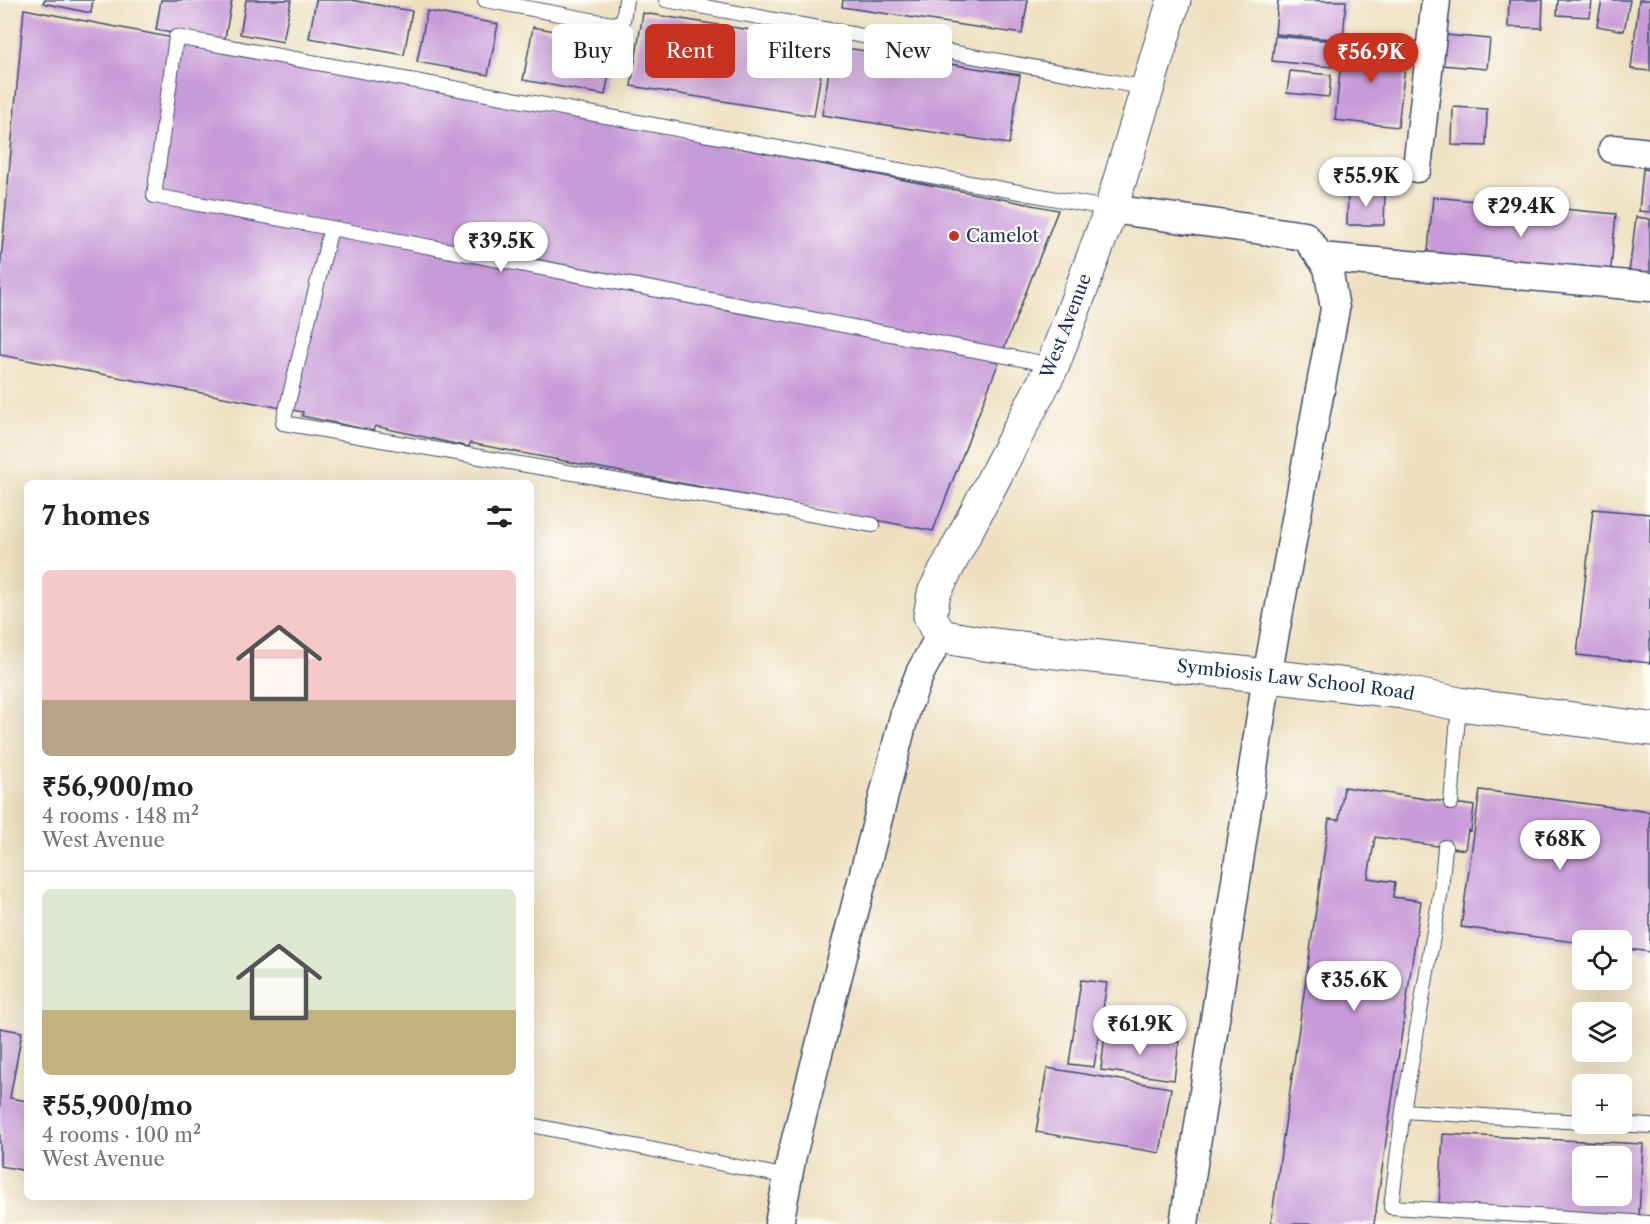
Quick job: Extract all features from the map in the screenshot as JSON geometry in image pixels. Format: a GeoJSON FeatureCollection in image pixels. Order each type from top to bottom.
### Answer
{"type":"FeatureCollection","features":[{"type":"Feature","properties":{"kind":"street","name":"West Avenue"},"geometry":{"type":"LineString","coordinates":[[940,636],[930,616],[934,593],[1053,365],[1111,209],[1174,0]]}},
{"type":"Feature","properties":{"kind":"street"},"geometry":{"type":"LineString","coordinates":[[1418,168],[1436,0]]}},
{"type":"Feature","properties":{"kind":"street"},"geometry":{"type":"LineString","coordinates":[[1612,148],[1650,153]]}},
{"type":"Feature","properties":{"kind":"street"},"geometry":{"type":"LineString","coordinates":[[1111,209],[1305,236],[1328,267],[1335,309],[1267,676],[1184,1224]]}},
{"type":"Feature","properties":{"kind":"street"},"geometry":{"type":"LineString","coordinates":[[1321,257],[1650,287]]}},
{"type":"Feature","properties":{"kind":"street"},"geometry":{"type":"LineString","coordinates":[[779,1224],[788,1177],[906,709],[920,673],[940,636]]}},
{"type":"Feature","properties":{"kind":"street","name":"Symbiosis Law School Road"},"geometry":{"type":"LineString","coordinates":[[940,636],[985,644],[1402,693],[1459,704],[1650,729]]}},
{"type":"Feature","properties":{"kind":"lane"},"geometry":{"type":"LineString","coordinates":[[485,0],[612,24],[623,21],[626,0]]}},
{"type":"Feature","properties":{"kind":"lane"},"geometry":{"type":"LineString","coordinates":[[666,0],[1147,88]]}},
{"type":"Feature","properties":{"kind":"lane"},"geometry":{"type":"LineString","coordinates":[[1053,365],[154,196],[176,36],[1111,209]]}},
{"type":"Feature","properties":{"kind":"lane"},"geometry":{"type":"LineString","coordinates":[[331,228],[283,423],[873,525]]}},
{"type":"Feature","properties":{"kind":"lane"},"geometry":{"type":"LineString","coordinates":[[1451,803],[1459,704]]}},
{"type":"Feature","properties":{"kind":"lane"},"geometry":{"type":"LineString","coordinates":[[1445,847],[1441,890],[1403,1111],[1391,1207],[1650,1223]]}},
{"type":"Feature","properties":{"kind":"lane"},"geometry":{"type":"LineString","coordinates":[[1403,1111],[1572,1121]]}},
{"type":"Feature","properties":{"kind":"lane"},"geometry":{"type":"LineString","coordinates":[[1632,1124],[1650,1125]]}},
{"type":"Feature","properties":{"kind":"lane"},"geometry":{"type":"LineString","coordinates":[[534,1126],[788,1177]]}},
{"type":"Feature","properties":{"kind":"building"},"geometry":{"type":"Polygon","coordinates":[[[44,0],[93,0],[91,13],[43,3],[44,0]]]}},
{"type":"Feature","properties":{"kind":"building"},"geometry":{"type":"Polygon","coordinates":[[[161,0],[232,0],[224,43],[156,30],[161,0]]]}},
{"type":"Feature","properties":{"kind":"building"},"geometry":{"type":"Polygon","coordinates":[[[246,0],[291,0],[283,42],[240,34],[246,0]]]}},
{"type":"Feature","properties":{"kind":"building"},"geometry":{"type":"Polygon","coordinates":[[[316,0],[351,0],[412,11],[404,55],[309,38],[316,0]]]}},
{"type":"Feature","properties":{"kind":"building"},"geometry":{"type":"Polygon","coordinates":[[[843,0],[1028,0],[1022,34],[842,7],[843,0]]]}},
{"type":"Feature","properties":{"kind":"building"},"geometry":{"type":"Polygon","coordinates":[[[1278,0],[1346,1],[1343,40],[1275,34],[1278,0]]]}},
{"type":"Feature","properties":{"kind":"building"},"geometry":{"type":"Polygon","coordinates":[[[1509,0],[1543,0],[1542,28],[1508,27],[1509,0]]]}},
{"type":"Feature","properties":{"kind":"building"},"geometry":{"type":"Polygon","coordinates":[[[1558,0],[1592,0],[1590,17],[1557,15],[1558,0]]]}},
{"type":"Feature","properties":{"kind":"building"},"geometry":{"type":"Polygon","coordinates":[[[1602,0],[1630,0],[1624,31],[1597,26],[1602,0]]]}},
{"type":"Feature","properties":{"kind":"building"},"geometry":{"type":"Polygon","coordinates":[[[1639,0],[1650,0],[1650,71],[1631,69],[1639,0]]]}},
{"type":"Feature","properties":{"kind":"building"},"geometry":{"type":"Polygon","coordinates":[[[24,9],[1058,210],[933,531],[470,443],[469,447],[375,426],[373,431],[302,416],[303,412],[0,355],[0,271],[24,9]]]}},
{"type":"Feature","properties":{"kind":"building"},"geometry":{"type":"Polygon","coordinates":[[[427,11],[498,24],[488,75],[417,62],[427,11]]]}},
{"type":"Feature","properties":{"kind":"building"},"geometry":{"type":"Polygon","coordinates":[[[643,13],[712,24],[645,24],[645,78],[735,78],[735,28],[747,29],[747,78],[820,78],[814,116],[631,86],[643,13]]]}},
{"type":"Feature","properties":{"kind":"building"},"geometry":{"type":"Polygon","coordinates":[[[533,27],[552,30],[552,78],[608,78],[605,95],[523,80],[533,27]]]}},
{"type":"Feature","properties":{"kind":"building"},"geometry":{"type":"Polygon","coordinates":[[[1445,35],[1490,39],[1487,69],[1442,65],[1445,35]]]}},
{"type":"Feature","properties":{"kind":"building"},"geometry":{"type":"Polygon","coordinates":[[[1275,36],[1334,41],[1332,67],[1272,61],[1275,36]]]}},
{"type":"Feature","properties":{"kind":"building"},"geometry":{"type":"Polygon","coordinates":[[[1343,42],[1407,49],[1398,127],[1335,120],[1343,42]]]}},
{"type":"Feature","properties":{"kind":"building"},"geometry":{"type":"Polygon","coordinates":[[[852,49],[864,51],[864,78],[952,78],[952,64],[1020,75],[1009,144],[822,115],[828,78],[852,78],[852,49]]]}},
{"type":"Feature","properties":{"kind":"building"},"geometry":{"type":"Polygon","coordinates":[[[1290,71],[1331,75],[1329,97],[1287,93],[1290,71]]]}},
{"type":"Feature","properties":{"kind":"building"},"geometry":{"type":"Polygon","coordinates":[[[1453,107],[1487,109],[1486,146],[1452,145],[1453,107]]]}},
{"type":"Feature","properties":{"kind":"building"},"geometry":{"type":"Polygon","coordinates":[[[1643,169],[1650,170],[1650,212],[1639,211],[1643,169]]]}},
{"type":"Feature","properties":{"kind":"building"},"geometry":{"type":"Polygon","coordinates":[[[1348,191],[1385,193],[1384,225],[1347,225],[1348,191]]]}},
{"type":"Feature","properties":{"kind":"building"},"geometry":{"type":"Polygon","coordinates":[[[1433,197],[1616,214],[1610,278],[1427,262],[1433,197]]]}},
{"type":"Feature","properties":{"kind":"building"},"geometry":{"type":"Polygon","coordinates":[[[1636,217],[1650,219],[1650,276],[1629,273],[1636,217]]]}},
{"type":"Feature","properties":{"kind":"building"},"geometry":{"type":"Polygon","coordinates":[[[1593,509],[1650,514],[1650,663],[1577,655],[1593,509]]]}},
{"type":"Feature","properties":{"kind":"building"},"geometry":{"type":"Polygon","coordinates":[[[1344,787],[1474,806],[1471,831],[1468,830],[1465,850],[1375,837],[1368,878],[1395,882],[1393,897],[1421,901],[1374,1224],[1276,1224],[1271,1222],[1329,819],[1339,820],[1344,787]]]}},
{"type":"Feature","properties":{"kind":"building"},"geometry":{"type":"Polygon","coordinates":[[[1480,790],[1650,812],[1650,952],[1632,949],[1632,930],[1572,930],[1572,942],[1461,927],[1480,790]]]}},
{"type":"Feature","properties":{"kind":"building"},"geometry":{"type":"Polygon","coordinates":[[[1081,980],[1107,983],[1094,1067],[1069,1064],[1081,980]]]}},
{"type":"Feature","properties":{"kind":"building"},"geometry":{"type":"Polygon","coordinates":[[[0,1028],[22,1032],[10,1098],[24,1100],[24,1170],[0,1166],[0,1028]]]}},
{"type":"Feature","properties":{"kind":"building"},"geometry":{"type":"Polygon","coordinates":[[[1105,1033],[1179,1042],[1174,1080],[1101,1070],[1105,1033]]]}},
{"type":"Feature","properties":{"kind":"building"},"geometry":{"type":"Polygon","coordinates":[[[1047,1068],[1171,1088],[1160,1153],[1036,1132],[1047,1068]]]}},
{"type":"Feature","properties":{"kind":"building"},"geometry":{"type":"Polygon","coordinates":[[[1443,1134],[1643,1144],[1639,1216],[1439,1207],[1443,1134]]]}},
{"type":"Feature","properties":{"kind":"place","name":"Camelot"},"geometry":{"type":"Point","coordinates":[954,236]}}]}
